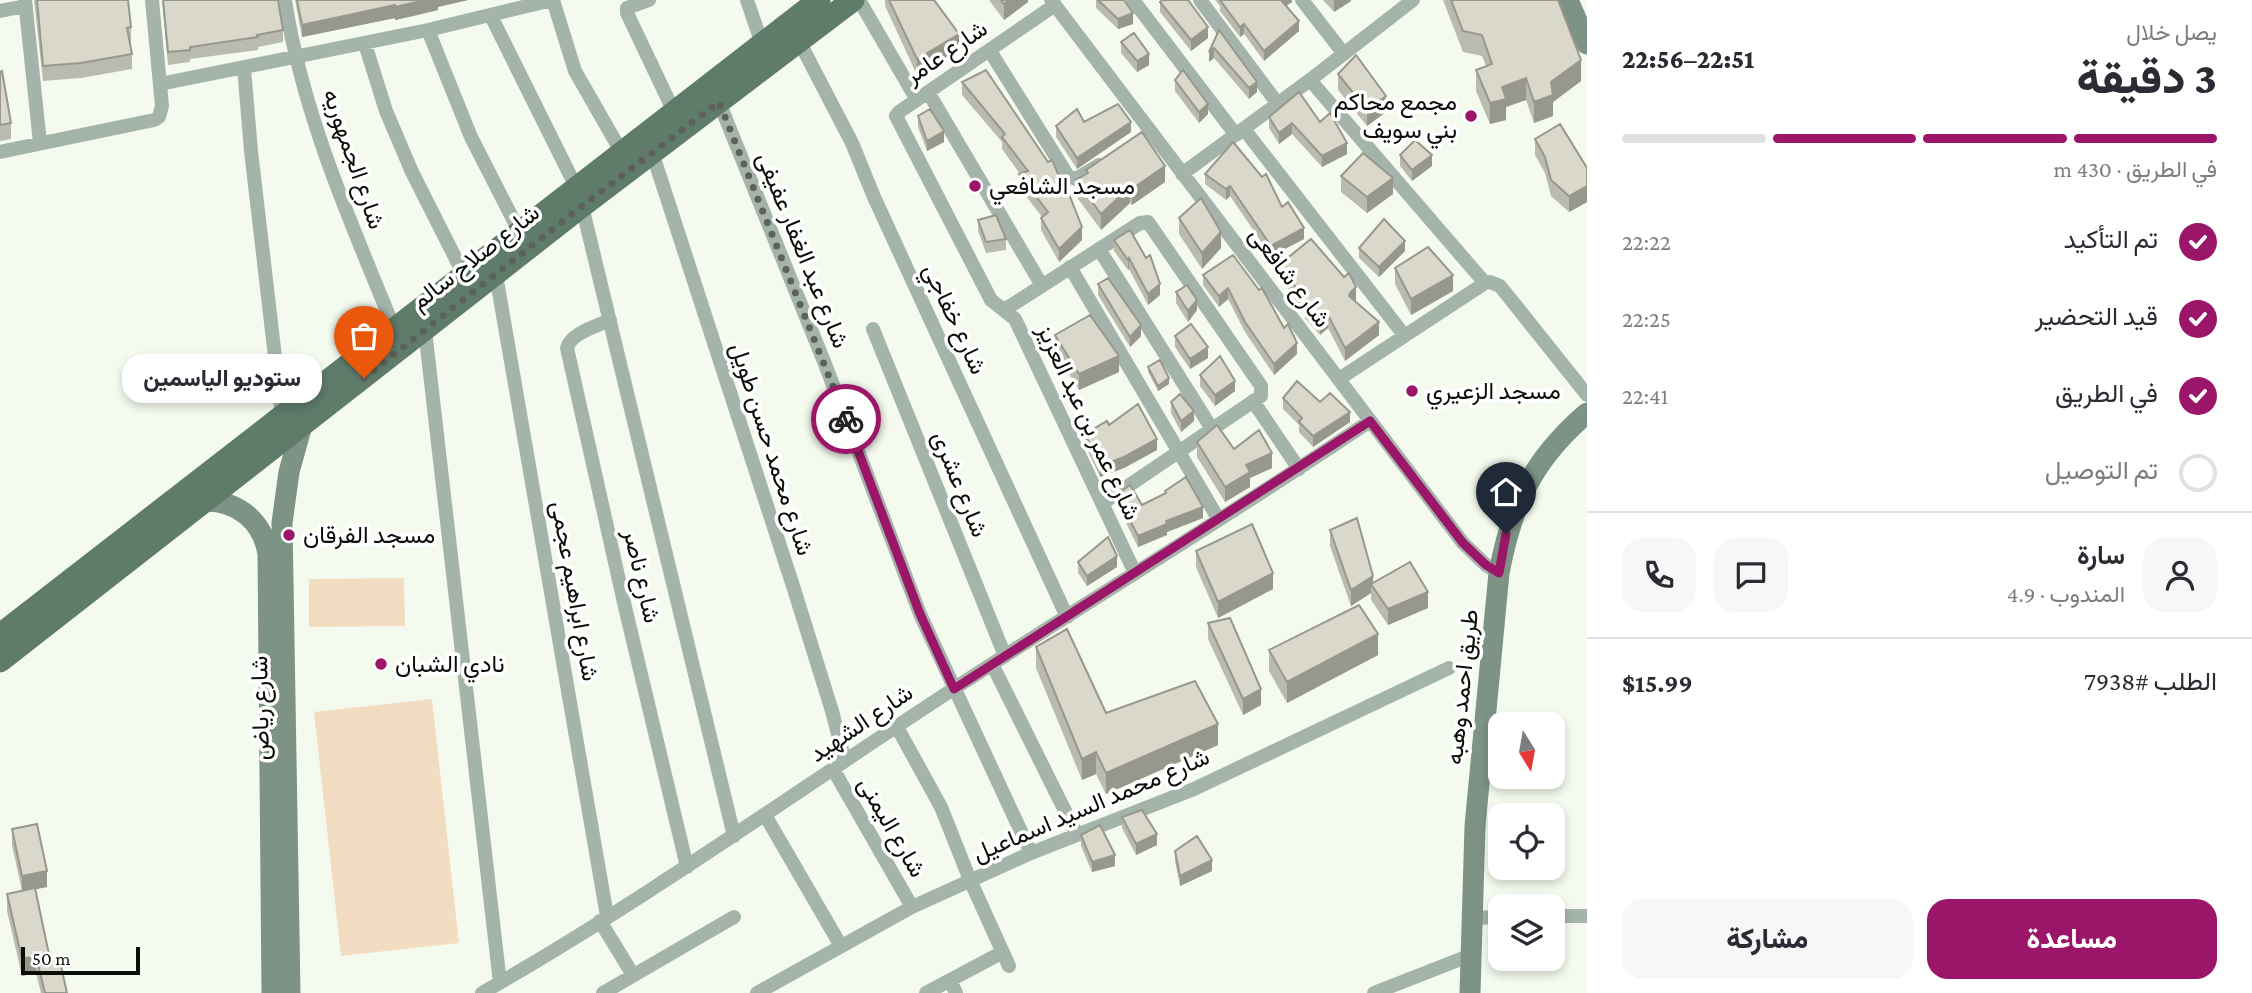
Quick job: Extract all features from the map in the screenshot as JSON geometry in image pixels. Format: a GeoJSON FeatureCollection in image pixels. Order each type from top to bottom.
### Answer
{"type":"FeatureCollection","features":[{"type":"Feature","properties":{"kind":"main road","name":"شارع صلاح سالم"},"geometry":{"type":"LineString","coordinates":[[0,635],[292,421],[425,330],[495,275],[622,153],[819,0]]}},
{"type":"Feature","properties":{"kind":"main road","name":"شارع صلاح سالم"},"geometry":{"type":"LineString","coordinates":[[0,661],[206,501],[394,328],[520,233],[652,152],[853,0]]}},
{"type":"Feature","properties":{"kind":"street"},"geometry":{"type":"LineString","coordinates":[[0,152],[155,120],[162,112],[152,0]]}},
{"type":"Feature","properties":{"kind":"street","name":"شارع الجمهوريه"},"geometry":{"type":"LineString","coordinates":[[285,0],[297,58],[334,180],[394,328]]}},
{"type":"Feature","properties":{"kind":"street"},"geometry":{"type":"LineString","coordinates":[[160,84],[365,44],[552,0],[575,71],[622,153]]}},
{"type":"Feature","properties":{"kind":"street"},"geometry":{"type":"LineString","coordinates":[[649,0],[628,8],[627,13],[674,112]]}},
{"type":"Feature","properties":{"kind":"street"},"geometry":{"type":"LineString","coordinates":[[747,0],[762,44]]}},
{"type":"Feature","properties":{"kind":"street"},"geometry":{"type":"LineString","coordinates":[[859,0],[1041,284]]}},
{"type":"Feature","properties":{"kind":"street"},"geometry":{"type":"LineString","coordinates":[[1133,0],[1404,335]]}},
{"type":"Feature","properties":{"kind":"street"},"geometry":{"type":"LineString","coordinates":[[1200,0],[1278,104]]}},
{"type":"Feature","properties":{"kind":"street"},"geometry":{"type":"LineString","coordinates":[[1302,0],[1344,54]]}},
{"type":"Feature","properties":{"kind":"street"},"geometry":{"type":"LineString","coordinates":[[1182,174],[1413,0]]}},
{"type":"Feature","properties":{"kind":"street"},"geometry":{"type":"LineString","coordinates":[[1568,0],[1586,37]]}},
{"type":"Feature","properties":{"kind":"street","name":"شارع عامر"},"geometry":{"type":"LineString","coordinates":[[897,113],[989,51],[1053,2]]}},
{"type":"Feature","properties":{"kind":"street","name":"شارع شافعى"},"geometry":{"type":"LineString","coordinates":[[1053,2],[1145,134],[1182,174],[1463,543],[1486,565],[1499,573]]}},
{"type":"Feature","properties":{"kind":"street"},"geometry":{"type":"LineString","coordinates":[[0,11],[26,3],[40,143]]}},
{"type":"Feature","properties":{"kind":"street"},"geometry":{"type":"LineString","coordinates":[[491,16],[579,197],[734,836]]}},
{"type":"Feature","properties":{"kind":"street"},"geometry":{"type":"LineString","coordinates":[[428,30],[471,137],[520,233]]}},
{"type":"Feature","properties":{"kind":"street","name":"شارع خفاجي"},"geometry":{"type":"LineString","coordinates":[[799,41],[852,143],[874,197],[1066,617]]}},
{"type":"Feature","properties":{"kind":"street"},"geometry":{"type":"LineString","coordinates":[[365,44],[386,111],[412,172],[464,275]]}},
{"type":"Feature","properties":{"kind":"street"},"geometry":{"type":"LineString","coordinates":[[989,51],[1068,176],[1072,179],[1080,178],[1110,158]]}},
{"type":"Feature","properties":{"kind":"street"},"geometry":{"type":"LineString","coordinates":[[244,68],[254,178],[292,421]]}},
{"type":"Feature","properties":{"kind":"street"},"geometry":{"type":"LineString","coordinates":[[1310,80],[1485,283]]}},
{"type":"Feature","properties":{"kind":"street","name":"شارع عبد الغفار عفيفى"},"geometry":{"type":"LineString","coordinates":[[719,102],[830,377],[920,614],[1031,853]]}},
{"type":"Feature","properties":{"kind":"street","name":"شارع عمر بن عبد العزيز"},"geometry":{"type":"LineString","coordinates":[[897,113],[897,119],[991,300],[1015,319],[1135,573]]}},
{"type":"Feature","properties":{"kind":"street","name":"شارع محمد حسن طويل"},"geometry":{"type":"LineString","coordinates":[[652,152],[832,711],[839,765]]}},
{"type":"Feature","properties":{"kind":"street"},"geometry":{"type":"LineString","coordinates":[[1004,310],[1144,221],[1152,225],[1261,386],[1261,396],[1103,503]]}},
{"type":"Feature","properties":{"kind":"street"},"geometry":{"type":"LineString","coordinates":[[1099,248],[1212,429]]}},
{"type":"Feature","properties":{"kind":"street"},"geometry":{"type":"LineString","coordinates":[[1069,267],[1219,520]]}},
{"type":"Feature","properties":{"kind":"street","name":"شارع ابراهيم عجمى"},"geometry":{"type":"LineString","coordinates":[[495,275],[604,918]]}},
{"type":"Feature","properties":{"kind":"street"},"geometry":{"type":"LineString","coordinates":[[1339,379],[1490,282],[1500,286],[1587,395]]}},
{"type":"Feature","properties":{"kind":"street","name":"شارع ناصر"},"geometry":{"type":"LineString","coordinates":[[610,320],[573,338],[567,348],[687,867]]}},
{"type":"Feature","properties":{"kind":"street","name":"شارع عشرى"},"geometry":{"type":"LineString","coordinates":[[873,329],[1005,656]]}},
{"type":"Feature","properties":{"kind":"street"},"geometry":{"type":"LineString","coordinates":[[425,330],[451,537],[500,983]]}},
{"type":"Feature","properties":{"kind":"street"},"geometry":{"type":"LineString","coordinates":[[1254,401],[1299,469]]}},
{"type":"Feature","properties":{"kind":"street","name":"طريق احمد وهبه"},"geometry":{"type":"LineString","coordinates":[[1470,993],[1475,826],[1499,573],[1506,534],[1520,497],[1540,462],[1565,431],[1587,413]]}},
{"type":"Feature","properties":{"kind":"street","name":"شارع رياض"},"geometry":{"type":"LineString","coordinates":[[290,993],[281,874],[277,634],[283,510],[289,472],[292,421]]}},
{"type":"Feature","properties":{"kind":"street","name":"شارع الشهيد"},"geometry":{"type":"LineString","coordinates":[[482,993],[687,867],[992,664],[1370,421]]}},
{"type":"Feature","properties":{"kind":"street","name":"شارع رياض"},"geometry":{"type":"LineString","coordinates":[[206,501],[224,503],[241,510],[254,522],[264,537],[277,634]]}},
{"type":"Feature","properties":{"kind":"street"},"geometry":{"type":"LineString","coordinates":[[992,664],[1077,835]]}},
{"type":"Feature","properties":{"kind":"street","name":"شارع محمد السيد اسماعيل"},"geometry":{"type":"LineString","coordinates":[[757,993],[912,907],[1031,853],[1194,789],[1449,668]]}},
{"type":"Feature","properties":{"kind":"street"},"geometry":{"type":"LineString","coordinates":[[897,727],[933,789],[1006,959],[953,987],[926,993]]}},
{"type":"Feature","properties":{"kind":"street","name":"شارع اليمنى"},"geometry":{"type":"LineString","coordinates":[[839,765],[912,907]]}},
{"type":"Feature","properties":{"kind":"street"},"geometry":{"type":"LineString","coordinates":[[765,815],[841,946]]}},
{"type":"Feature","properties":{"kind":"street","name":"شارع رياض"},"geometry":{"type":"LineString","coordinates":[[272,993],[281,874]]}},
{"type":"Feature","properties":{"kind":"street"},"geometry":{"type":"LineString","coordinates":[[1565,916],[1587,916]]}},
{"type":"Feature","properties":{"kind":"street"},"geometry":{"type":"LineString","coordinates":[[603,993],[734,917]]}},
{"type":"Feature","properties":{"kind":"street"},"geometry":{"type":"LineString","coordinates":[[1472,918],[1488,917]]}},
{"type":"Feature","properties":{"kind":"street"},"geometry":{"type":"LineString","coordinates":[[604,918],[633,975]]}},
{"type":"Feature","properties":{"kind":"street"},"geometry":{"type":"LineString","coordinates":[[1374,993],[1471,955]]}},
{"type":"Feature","properties":{"kind":"shaded area"},"geometry":{"type":"Polygon","coordinates":[[[404,578],[405,626],[309,627],[309,579],[404,578]]]}},
{"type":"Feature","properties":{"kind":"shaded area"},"geometry":{"type":"Polygon","coordinates":[[[432,699],[459,943],[341,956],[314,712],[432,699]]]}},
{"type":"Feature","properties":{"kind":"building"},"geometry":{"type":"Polygon","coordinates":[[[37,0],[128,0],[131,27],[127,28],[132,54],[81,63],[43,66],[37,0]]]}},
{"type":"Feature","properties":{"kind":"building"},"geometry":{"type":"Polygon","coordinates":[[[163,0],[278,0],[283,30],[257,35],[258,37],[168,52],[163,0]]]}},
{"type":"Feature","properties":{"kind":"building"},"geometry":{"type":"Polygon","coordinates":[[[297,0],[426,0],[302,25],[297,0]]]}},
{"type":"Feature","properties":{"kind":"building"},"geometry":{"type":"Polygon","coordinates":[[[889,0],[934,0],[959,34],[917,59],[889,0]]]}},
{"type":"Feature","properties":{"kind":"building"},"geometry":{"type":"Polygon","coordinates":[[[1098,0],[1124,0],[1133,13],[1118,19],[1098,0]]]}},
{"type":"Feature","properties":{"kind":"building"},"geometry":{"type":"Polygon","coordinates":[[[1188,0],[1208,27],[1191,40],[1160,2],[1188,0]]]}},
{"type":"Feature","properties":{"kind":"building"},"geometry":{"type":"Polygon","coordinates":[[[1220,0],[1281,0],[1299,21],[1264,51],[1244,24],[1240,27],[1220,0]]]}},
{"type":"Feature","properties":{"kind":"building"},"geometry":{"type":"Polygon","coordinates":[[[1451,0],[1558,0],[1581,60],[1551,82],[1553,95],[1534,102],[1526,78],[1502,87],[1506,99],[1490,103],[1476,70],[1492,64],[1482,35],[1463,31],[1451,0]]]}},
{"type":"Feature","properties":{"kind":"building"},"geometry":{"type":"Polygon","coordinates":[[[1219,30],[1257,82],[1249,88],[1214,48],[1209,52],[1219,30]]]}},
{"type":"Feature","properties":{"kind":"building"},"geometry":{"type":"Polygon","coordinates":[[[1134,33],[1149,54],[1137,61],[1121,42],[1134,33]]]}},
{"type":"Feature","properties":{"kind":"building"},"geometry":{"type":"Polygon","coordinates":[[[1356,55],[1386,96],[1367,110],[1338,74],[1356,55]]]}},
{"type":"Feature","properties":{"kind":"building"},"geometry":{"type":"Polygon","coordinates":[[[986,70],[1048,162],[1052,160],[1065,190],[1067,189],[1082,227],[1059,249],[1041,218],[1048,212],[1019,174],[1028,171],[1002,137],[1005,134],[962,82],[986,70]]]}},
{"type":"Feature","properties":{"kind":"building"},"geometry":{"type":"Polygon","coordinates":[[[1183,70],[1208,104],[1199,112],[1175,80],[1183,70]]]}},
{"type":"Feature","properties":{"kind":"building"},"geometry":{"type":"Polygon","coordinates":[[[2,71],[11,123],[0,125],[0,72],[2,71]]]}},
{"type":"Feature","properties":{"kind":"building"},"geometry":{"type":"Polygon","coordinates":[[[1299,92],[1320,122],[1330,113],[1347,143],[1322,156],[1292,123],[1279,133],[1269,117],[1299,92]]]}},
{"type":"Feature","properties":{"kind":"building"},"geometry":{"type":"Polygon","coordinates":[[[1118,104],[1131,122],[1077,158],[1056,126],[1077,109],[1084,122],[1118,104]]]}},
{"type":"Feature","properties":{"kind":"building"},"geometry":{"type":"Polygon","coordinates":[[[930,109],[944,131],[927,141],[918,116],[930,109]]]}},
{"type":"Feature","properties":{"kind":"building"},"geometry":{"type":"Polygon","coordinates":[[[1560,124],[1587,168],[1587,186],[1569,196],[1551,180],[1545,157],[1535,139],[1560,124]]]}},
{"type":"Feature","properties":{"kind":"building"},"geometry":{"type":"Polygon","coordinates":[[[1142,132],[1165,166],[1132,189],[1130,187],[1101,214],[1076,180],[1088,173],[1086,170],[1142,132]]]}},
{"type":"Feature","properties":{"kind":"building"},"geometry":{"type":"Polygon","coordinates":[[[1415,140],[1432,155],[1412,170],[1400,155],[1415,140]]]}},
{"type":"Feature","properties":{"kind":"building"},"geometry":{"type":"Polygon","coordinates":[[[1233,142],[1262,177],[1266,174],[1282,207],[1288,202],[1304,228],[1271,246],[1230,186],[1226,189],[1205,174],[1233,142]]]}},
{"type":"Feature","properties":{"kind":"building"},"geometry":{"type":"Polygon","coordinates":[[[1363,153],[1393,178],[1367,197],[1341,176],[1363,153]]]}},
{"type":"Feature","properties":{"kind":"building"},"geometry":{"type":"Polygon","coordinates":[[[1201,198],[1221,232],[1202,253],[1179,218],[1201,198]]]}},
{"type":"Feature","properties":{"kind":"building"},"geometry":{"type":"Polygon","coordinates":[[[996,215],[1006,239],[986,242],[978,220],[996,215]]]}},
{"type":"Feature","properties":{"kind":"building"},"geometry":{"type":"Polygon","coordinates":[[[1384,219],[1405,241],[1379,267],[1359,248],[1384,219]]]}},
{"type":"Feature","properties":{"kind":"building"},"geometry":{"type":"Polygon","coordinates":[[[1130,230],[1146,258],[1150,255],[1160,284],[1148,294],[1129,258],[1128,260],[1114,240],[1130,230]]]}},
{"type":"Feature","properties":{"kind":"building"},"geometry":{"type":"Polygon","coordinates":[[[1311,239],[1344,277],[1349,273],[1356,287],[1349,296],[1379,322],[1345,348],[1328,315],[1320,322],[1305,305],[1307,303],[1280,264],[1311,239]]]}},
{"type":"Feature","properties":{"kind":"building"},"geometry":{"type":"Polygon","coordinates":[[[1428,247],[1453,275],[1411,299],[1395,268],[1428,247]]]}},
{"type":"Feature","properties":{"kind":"building"},"geometry":{"type":"Polygon","coordinates":[[[1233,255],[1259,290],[1262,288],[1284,328],[1288,324],[1297,343],[1274,364],[1245,322],[1228,288],[1219,296],[1203,275],[1233,255]]]}},
{"type":"Feature","properties":{"kind":"building"},"geometry":{"type":"Polygon","coordinates":[[[1108,278],[1141,325],[1130,337],[1098,284],[1108,278]]]}},
{"type":"Feature","properties":{"kind":"building"},"geometry":{"type":"Polygon","coordinates":[[[1187,285],[1197,300],[1188,311],[1176,292],[1187,285]]]}},
{"type":"Feature","properties":{"kind":"building"},"geometry":{"type":"Polygon","coordinates":[[[1090,315],[1119,356],[1079,374],[1055,335],[1090,315]]]}},
{"type":"Feature","properties":{"kind":"building"},"geometry":{"type":"Polygon","coordinates":[[[1191,324],[1208,347],[1190,359],[1175,336],[1191,324]]]}},
{"type":"Feature","properties":{"kind":"building"},"geometry":{"type":"Polygon","coordinates":[[[1220,356],[1235,381],[1215,395],[1200,375],[1220,356]]]}},
{"type":"Feature","properties":{"kind":"building"},"geometry":{"type":"Polygon","coordinates":[[[1160,360],[1169,378],[1158,386],[1148,367],[1160,360]]]}},
{"type":"Feature","properties":{"kind":"building"},"geometry":{"type":"Polygon","coordinates":[[[1297,381],[1320,402],[1330,393],[1350,412],[1313,436],[1299,422],[1302,418],[1283,398],[1297,381]]]}},
{"type":"Feature","properties":{"kind":"building"},"geometry":{"type":"Polygon","coordinates":[[[1180,394],[1194,411],[1181,421],[1171,402],[1180,394]]]}},
{"type":"Feature","properties":{"kind":"building"},"geometry":{"type":"Polygon","coordinates":[[[1138,404],[1157,439],[1124,457],[1100,466],[1085,434],[1107,421],[1109,425],[1138,404]]]}},
{"type":"Feature","properties":{"kind":"building"},"geometry":{"type":"Polygon","coordinates":[[[1217,425],[1234,449],[1259,430],[1272,453],[1246,465],[1250,472],[1225,487],[1197,442],[1217,425]]]}},
{"type":"Feature","properties":{"kind":"building"},"geometry":{"type":"Polygon","coordinates":[[[1186,477],[1203,507],[1166,521],[1167,524],[1138,536],[1117,495],[1130,485],[1142,505],[1166,493],[1165,491],[1186,477]]]}},
{"type":"Feature","properties":{"kind":"building"},"geometry":{"type":"Polygon","coordinates":[[[1357,518],[1373,576],[1351,590],[1330,530],[1357,518]]]}},
{"type":"Feature","properties":{"kind":"building"},"geometry":{"type":"Polygon","coordinates":[[[1252,524],[1273,573],[1218,602],[1196,551],[1252,524]]]}},
{"type":"Feature","properties":{"kind":"building"},"geometry":{"type":"Polygon","coordinates":[[[1108,537],[1117,556],[1087,576],[1078,562],[1108,537]]]}},
{"type":"Feature","properties":{"kind":"building"},"geometry":{"type":"Polygon","coordinates":[[[1410,562],[1428,592],[1388,609],[1371,584],[1410,562]]]}},
{"type":"Feature","properties":{"kind":"building"},"geometry":{"type":"Polygon","coordinates":[[[1359,605],[1378,634],[1287,682],[1269,650],[1359,605]]]}},
{"type":"Feature","properties":{"kind":"building"},"geometry":{"type":"Polygon","coordinates":[[[1230,618],[1261,689],[1243,699],[1208,623],[1230,618]]]}},
{"type":"Feature","properties":{"kind":"building"},"geometry":{"type":"Polygon","coordinates":[[[1067,629],[1106,713],[1195,681],[1218,724],[1106,773],[1096,752],[1082,759],[1036,647],[1067,629]]]}},
{"type":"Feature","properties":{"kind":"building"},"geometry":{"type":"Polygon","coordinates":[[[1142,810],[1157,834],[1136,844],[1122,817],[1142,810]]]}},
{"type":"Feature","properties":{"kind":"building"},"geometry":{"type":"Polygon","coordinates":[[[37,824],[47,871],[22,876],[12,829],[37,824]]]}},
{"type":"Feature","properties":{"kind":"building"},"geometry":{"type":"Polygon","coordinates":[[[1100,825],[1115,855],[1092,862],[1081,835],[1100,825]]]}},
{"type":"Feature","properties":{"kind":"building"},"geometry":{"type":"Polygon","coordinates":[[[1197,836],[1212,860],[1180,876],[1175,851],[1197,836]]]}},
{"type":"Feature","properties":{"kind":"building"},"geometry":{"type":"Polygon","coordinates":[[[35,888],[50,959],[59,957],[67,993],[45,993],[36,956],[22,959],[7,894],[35,888]]]}},
{"type":"Feature","properties":{"kind":"way so far"},"geometry":{"type":"LineString","coordinates":[[364,378],[719,102],[846,419]]}},
{"type":"Feature","properties":{"kind":"place","name":"مجمع محاكم بني سويف"},"geometry":{"type":"Point","coordinates":[1471,116]}},
{"type":"Feature","properties":{"kind":"place","name":"مسجد الشافعي"},"geometry":{"type":"Point","coordinates":[975,186]}},
{"type":"Feature","properties":{"kind":"place","name":"ستوديو الياسمين"},"geometry":{"type":"Point","coordinates":[364,378]}},
{"type":"Feature","properties":{"kind":"place","name":"مسجد الزعيري"},"geometry":{"type":"Point","coordinates":[1412,391]}},
{"type":"Feature","properties":{"kind":"place","name":"مسجد الفرقان"},"geometry":{"type":"Point","coordinates":[289,535]}},
{"type":"Feature","properties":{"kind":"place","name":"نادي الشبان"},"geometry":{"type":"Point","coordinates":[381,664]}},
{"type":"Feature","properties":{"kind":"route"},"geometry":{"type":"LineString","coordinates":[[846,419],[920,614],[954,689],[1370,421],[1463,543],[1474,555],[1499,573],[1506,534]]}}]}
